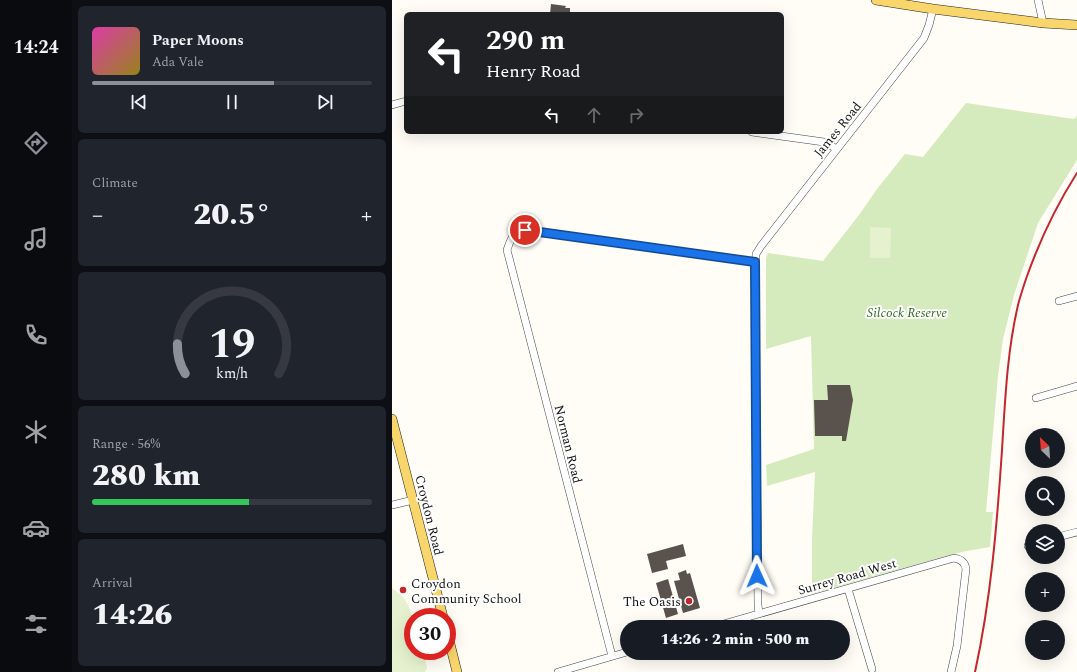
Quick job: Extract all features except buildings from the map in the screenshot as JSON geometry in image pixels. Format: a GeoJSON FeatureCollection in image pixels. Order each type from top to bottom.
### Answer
{"type":"FeatureCollection","features":[{"type":"Feature","properties":{"kind":"main road"},"geometry":{"type":"LineString","coordinates":[[876,0],[918,3],[933,9],[1043,23],[1077,25]]}},
{"type":"Feature","properties":{"kind":"main road","name":"Croydon Road"},"geometry":{"type":"LineString","coordinates":[[392,419],[441,608]]}},
{"type":"Feature","properties":{"kind":"main road"},"geometry":{"type":"LineString","coordinates":[[454,660],[457,672]]}},
{"type":"Feature","properties":{"kind":"street"},"geometry":{"type":"LineString","coordinates":[[1038,0],[1043,23]]}},
{"type":"Feature","properties":{"kind":"street","name":"James Road"},"geometry":{"type":"LineString","coordinates":[[755,262],[756,254],[761,246],[924,38],[933,9]]}},
{"type":"Feature","properties":{"kind":"street"},"geometry":{"type":"LineString","coordinates":[[392,105],[404,102]]}},
{"type":"Feature","properties":{"kind":"street"},"geometry":{"type":"LineString","coordinates":[[766,134],[824,142],[837,149]]}},
{"type":"Feature","properties":{"kind":"street","name":"Norman Road"},"geometry":{"type":"LineString","coordinates":[[612,656],[507,250],[511,238],[518,232],[525,230],[755,262]]}},
{"type":"Feature","properties":{"kind":"street"},"geometry":{"type":"LineString","coordinates":[[755,262],[759,614]]}},
{"type":"Feature","properties":{"kind":"street"},"geometry":{"type":"LineString","coordinates":[[1059,301],[1077,296]]}},
{"type":"Feature","properties":{"kind":"street"},"geometry":{"type":"LineString","coordinates":[[1036,398],[1077,386]]}},
{"type":"Feature","properties":{"kind":"street"},"geometry":{"type":"LineString","coordinates":[[392,505],[413,500]]}},
{"type":"Feature","properties":{"kind":"street"},"geometry":{"type":"LineString","coordinates":[[1065,535],[1077,532]]}},
{"type":"Feature","properties":{"kind":"street","name":"Surrey Road West"},"geometry":{"type":"LineString","coordinates":[[738,620],[954,558],[960,559],[966,569],[957,646],[951,672]]}},
{"type":"Feature","properties":{"kind":"street"},"geometry":{"type":"LineString","coordinates":[[848,588],[872,669]]}},
{"type":"Feature","properties":{"kind":"street"},"geometry":{"type":"LineString","coordinates":[[558,672],[620,654]]}},
{"type":"Feature","properties":{"kind":"green space","name":"Silcock Reserve"},"geometry":{"type":"Polygon","coordinates":[[[966,103],[1074,119],[1077,116],[1077,160],[1038,223],[1014,295],[1003,339],[998,376],[986,512],[993,512],[990,547],[961,552],[812,594],[812,540],[815,472],[767,486],[766,465],[814,449],[811,336],[766,349],[766,258],[768,253],[823,261],[905,154],[923,157],[966,103]]]}},
{"type":"Feature","properties":{"kind":"green space"},"geometry":{"type":"Polygon","coordinates":[[[870,227],[891,228],[890,258],[870,258],[870,227]]]}},
{"type":"Feature","properties":{"kind":"green space"},"geometry":{"type":"Polygon","coordinates":[[[392,588],[402,596],[409,608],[404,608],[404,660],[425,660],[427,668],[425,672],[392,672],[392,588]]]}},
{"type":"Feature","properties":{"kind":"railway"},"geometry":{"type":"LineString","coordinates":[[975,672],[981,645],[993,561],[1007,377],[1014,323],[1018,305],[1036,251],[1048,224],[1077,173]]}},
{"type":"Feature","properties":{"kind":"place","name":"Croydon Community School"},"geometry":{"type":"Point","coordinates":[403,590]}},
{"type":"Feature","properties":{"kind":"place","name":"The Oasis"},"geometry":{"type":"Point","coordinates":[689,601]}},
{"type":"Feature","properties":{"kind":"route"},"geometry":{"type":"LineString","coordinates":[[525,230],[755,262],[757,576]]}}]}
